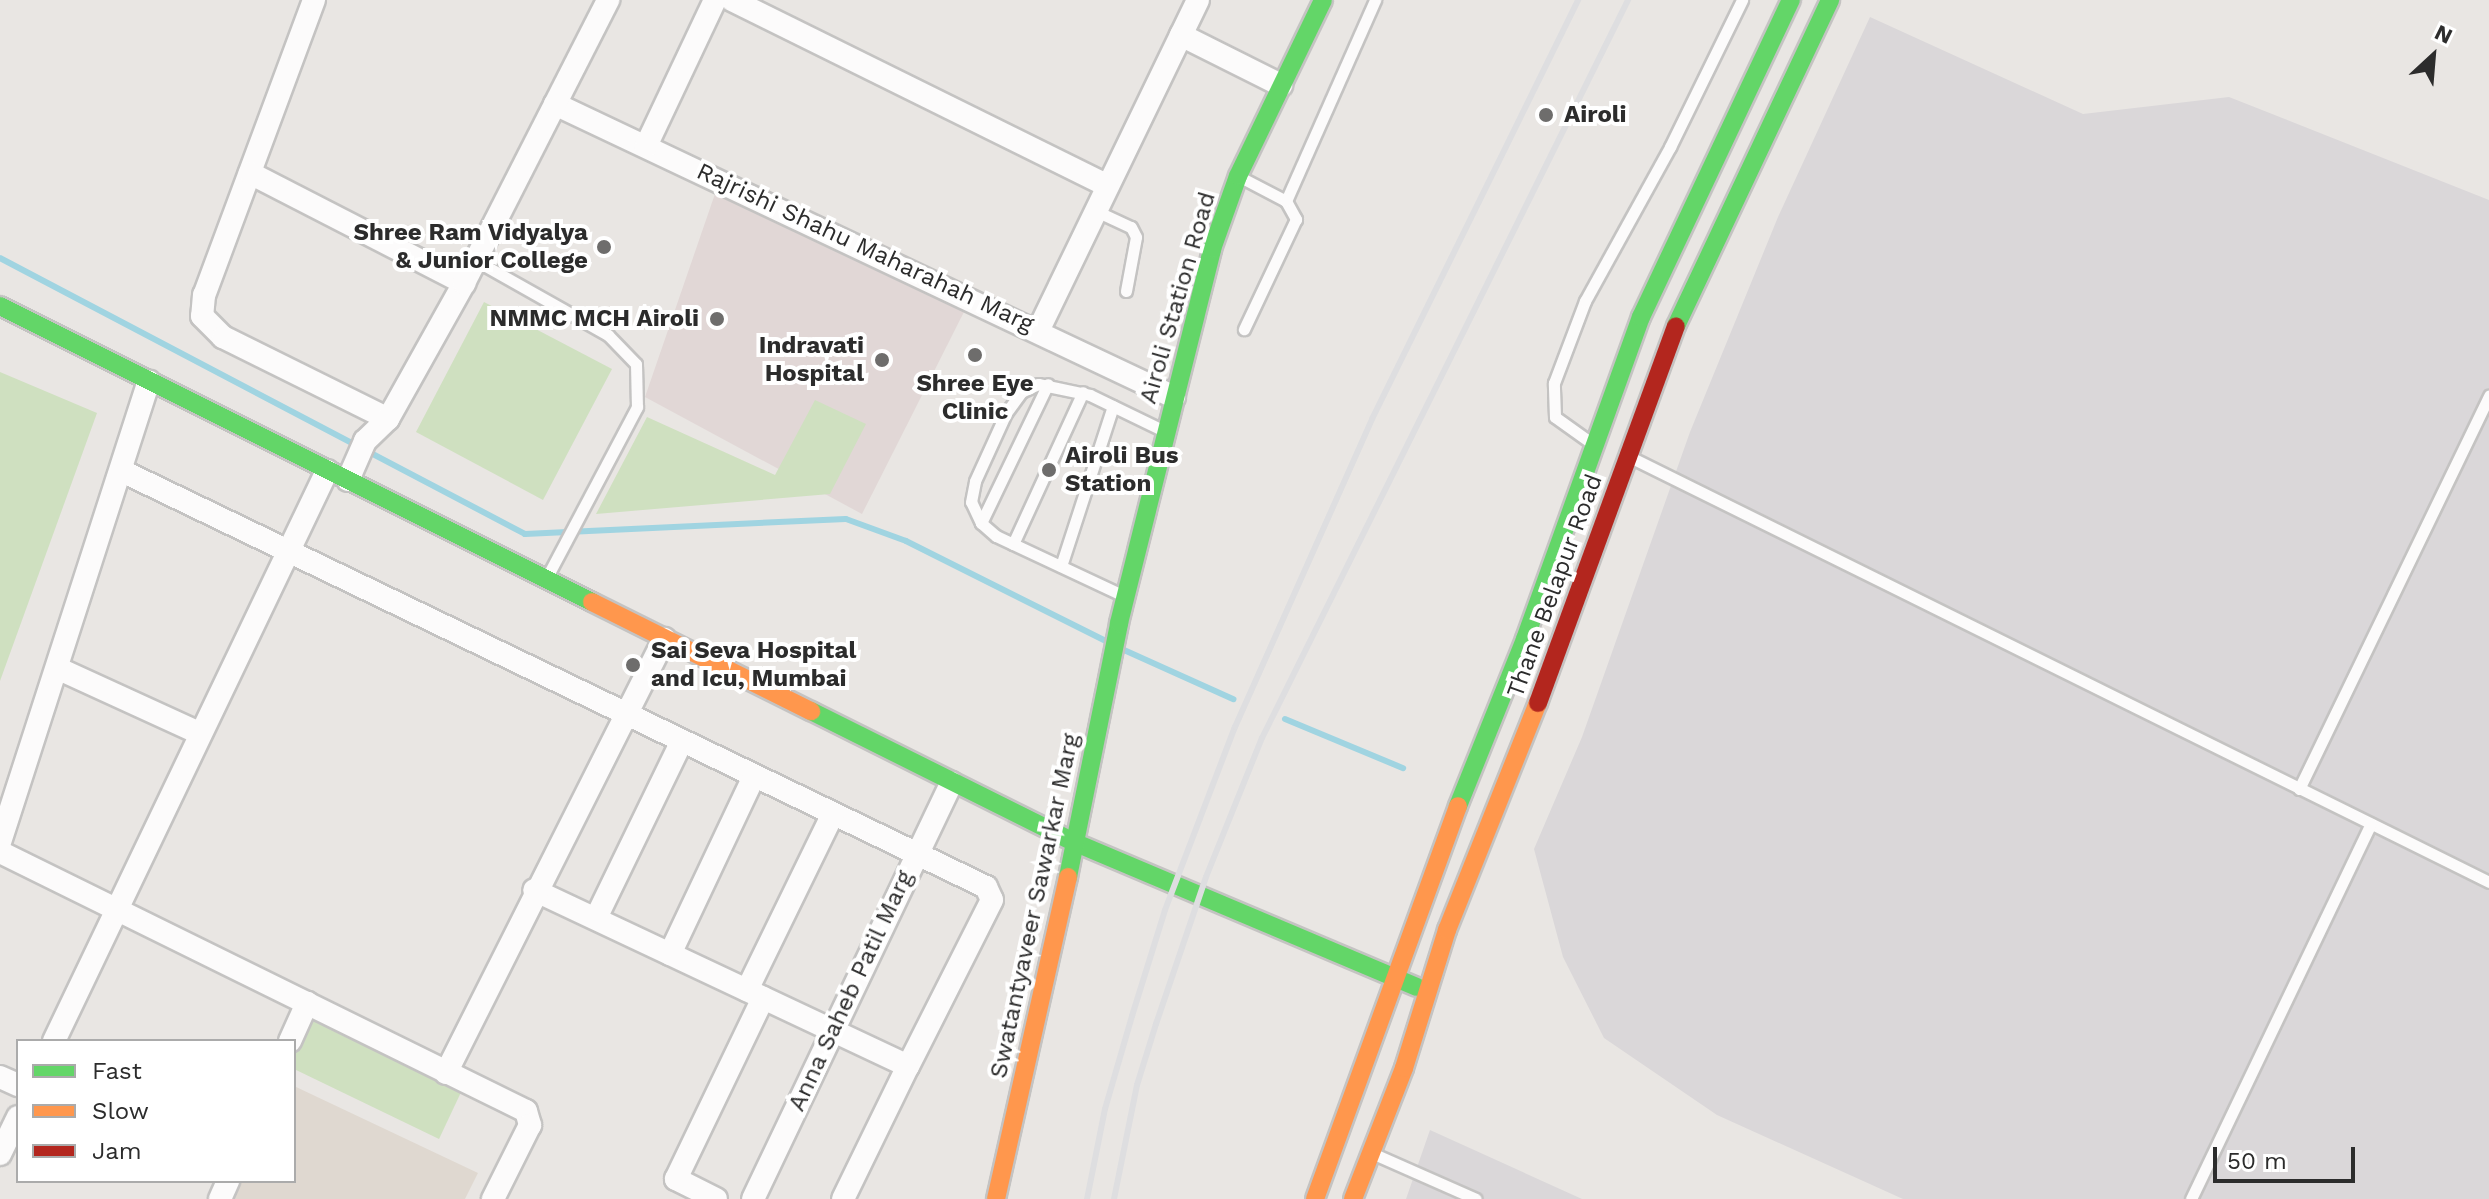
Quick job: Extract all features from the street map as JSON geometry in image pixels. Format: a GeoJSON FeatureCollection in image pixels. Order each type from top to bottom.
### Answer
{"type":"FeatureCollection","features":[{"type":"Feature","properties":{"kind":"main road","name":"Airoli Station Road"},"geometry":{"type":"LineString","coordinates":[[1119,623],[1212,249],[1238,176],[1323,0]]}},
{"type":"Feature","properties":{"kind":"main road","name":"Thane Belapur Road"},"geometry":{"type":"LineString","coordinates":[[1315,1199],[1393,977],[1525,639],[1594,444],[1689,208],[1791,0]]}},
{"type":"Feature","properties":{"kind":"main road","name":"Thane Belapur Road"},"geometry":{"type":"LineString","coordinates":[[1353,1199],[1404,1068],[1427,991],[1559,651],[1628,456],[1716,236],[1830,0]]}},
{"type":"Feature","properties":{"kind":"main road"},"geometry":{"type":"LineString","coordinates":[[0,306],[327,471],[350,477],[550,571],[664,639],[951,783],[1076,843],[1427,991]]}},
{"type":"Feature","properties":{"kind":"main road","name":"Swatantyaveer Sawarkar Marg"},"geometry":{"type":"LineString","coordinates":[[996,1199],[1076,843],[1119,623]]}},
{"type":"Feature","properties":{"kind":"street"},"geometry":{"type":"LineString","coordinates":[[314,0],[204,295],[202,316],[223,337],[388,419]]}},
{"type":"Feature","properties":{"kind":"street"},"geometry":{"type":"LineString","coordinates":[[350,477],[365,441],[388,419],[464,283],[608,0]]}},
{"type":"Feature","properties":{"kind":"street"},"geometry":{"type":"LineString","coordinates":[[646,146],[715,0]]}},
{"type":"Feature","properties":{"kind":"street"},"geometry":{"type":"LineString","coordinates":[[732,0],[1108,186]]}},
{"type":"Feature","properties":{"kind":"street"},"geometry":{"type":"LineString","coordinates":[[1039,329],[1198,0]]}},
{"type":"Feature","properties":{"kind":"street"},"geometry":{"type":"LineString","coordinates":[[1181,35],[1281,85]]}},
{"type":"Feature","properties":{"kind":"street","name":"Rajrishi Shahu Maharahah Marg"},"geometry":{"type":"LineString","coordinates":[[555,104],[1039,329],[1174,397]]}},
{"type":"Feature","properties":{"kind":"street"},"geometry":{"type":"LineString","coordinates":[[250,173],[464,283]]}},
{"type":"Feature","properties":{"kind":"street"},"geometry":{"type":"LineString","coordinates":[[0,842],[149,381]]}},
{"type":"Feature","properties":{"kind":"street"},"geometry":{"type":"LineString","coordinates":[[122,471],[986,887],[992,900],[843,1199]]}},
{"type":"Feature","properties":{"kind":"street"},"geometry":{"type":"LineString","coordinates":[[55,1039],[327,471]]}},
{"type":"Feature","properties":{"kind":"street"},"geometry":{"type":"LineString","coordinates":[[446,1073],[534,890],[664,639]]}},
{"type":"Feature","properties":{"kind":"street"},"geometry":{"type":"LineString","coordinates":[[57,668],[201,734]]}},
{"type":"Feature","properties":{"kind":"street"},"geometry":{"type":"LineString","coordinates":[[596,918],[682,741]]}},
{"type":"Feature","properties":{"kind":"street"},"geometry":{"type":"LineString","coordinates":[[670,954],[754,776]]}},
{"type":"Feature","properties":{"kind":"street","name":"Anna Saheb Patil Marg"},"geometry":{"type":"LineString","coordinates":[[753,1199],[915,853],[951,783]]}},
{"type":"Feature","properties":{"kind":"street"},"geometry":{"type":"LineString","coordinates":[[716,1199],[676,1179],[833,814]]}},
{"type":"Feature","properties":{"kind":"street"},"geometry":{"type":"LineString","coordinates":[[0,852],[530,1115],[530,1125],[493,1199]]}},
{"type":"Feature","properties":{"kind":"street"},"geometry":{"type":"LineString","coordinates":[[534,890],[908,1066]]}},
{"type":"Feature","properties":{"kind":"street"},"geometry":{"type":"LineString","coordinates":[[291,1039],[307,1003]]}},
{"type":"Feature","properties":{"kind":"street"},"geometry":{"type":"LineString","coordinates":[[0,1154],[16,1121]]}},
{"type":"Feature","properties":{"kind":"lane"},"geometry":{"type":"LineString","coordinates":[[1286,201],[1375,0]]}},
{"type":"Feature","properties":{"kind":"lane"},"geometry":{"type":"LineString","coordinates":[[1594,444],[1555,417],[1554,383],[1585,301],[1670,147],[1742,0]]}},
{"type":"Feature","properties":{"kind":"lane"},"geometry":{"type":"LineString","coordinates":[[1238,176],[1286,201],[1296,219],[1244,329]]}},
{"type":"Feature","properties":{"kind":"lane"},"geometry":{"type":"LineString","coordinates":[[1096,211],[1131,227],[1136,237],[1126,291]]}},
{"type":"Feature","properties":{"kind":"lane"},"geometry":{"type":"LineString","coordinates":[[475,260],[608,335],[636,364],[637,407],[550,571]]}},
{"type":"Feature","properties":{"kind":"lane"},"geometry":{"type":"LineString","coordinates":[[981,523],[1048,384]]}},
{"type":"Feature","properties":{"kind":"lane"},"geometry":{"type":"LineString","coordinates":[[1126,597],[1013,544],[981,523],[971,502],[975,481],[1006,413],[1021,392],[1048,384],[1083,392],[1165,432]]}},
{"type":"Feature","properties":{"kind":"lane"},"geometry":{"type":"LineString","coordinates":[[1013,544],[1083,392]]}},
{"type":"Feature","properties":{"kind":"lane"},"geometry":{"type":"LineString","coordinates":[[2299,789],[2489,396]]}},
{"type":"Feature","properties":{"kind":"lane"},"geometry":{"type":"LineString","coordinates":[[1061,566],[1113,406]]}},
{"type":"Feature","properties":{"kind":"lane"},"geometry":{"type":"LineString","coordinates":[[1628,456],[2489,882]]}},
{"type":"Feature","properties":{"kind":"lane"},"geometry":{"type":"LineString","coordinates":[[2191,1199],[2371,824]]}},
{"type":"Feature","properties":{"kind":"lane"},"geometry":{"type":"LineString","coordinates":[[1370,1152],[1476,1199]]}},
{"type":"Feature","properties":{"kind":"shaded area"},"geometry":{"type":"Polygon","coordinates":[[[1870,17],[2083,114],[2229,97],[2489,200],[2489,1199],[1903,1199],[1717,1115],[1604,1038],[1563,957],[1534,849],[1582,737],[1690,432],[1778,217],[1870,17]]]}},
{"type":"Feature","properties":{"kind":"shaded area"},"geometry":{"type":"Polygon","coordinates":[[[717,188],[971,298],[862,514],[645,397],[717,188]]]}},
{"type":"Feature","properties":{"kind":"shaded area"},"geometry":{"type":"Polygon","coordinates":[[[296,1087],[478,1173],[465,1199],[234,1199],[241,1183],[296,1183],[296,1087]]]}},
{"type":"Feature","properties":{"kind":"shaded area"},"geometry":{"type":"Polygon","coordinates":[[[1430,1130],[1582,1199],[1406,1199],[1430,1130]]]}},
{"type":"Feature","properties":{"kind":"green space"},"geometry":{"type":"Polygon","coordinates":[[[484,302],[612,369],[543,500],[416,432],[484,302]]]}},
{"type":"Feature","properties":{"kind":"green space"},"geometry":{"type":"Polygon","coordinates":[[[0,372],[97,413],[0,681],[0,372]]]}},
{"type":"Feature","properties":{"kind":"green space"},"geometry":{"type":"Polygon","coordinates":[[[815,400],[866,424],[830,494],[596,514],[647,417],[775,475],[815,400]]]}},
{"type":"Feature","properties":{"kind":"green space"},"geometry":{"type":"Polygon","coordinates":[[[310,1014],[463,1088],[439,1139],[296,1070],[296,1043],[310,1014]]]}},
{"type":"Feature","properties":{"kind":"waterway"},"geometry":{"type":"LineString","coordinates":[[0,258],[525,534],[846,519],[906,541],[1106,641]]}},
{"type":"Feature","properties":{"kind":"waterway"},"geometry":{"type":"LineString","coordinates":[[1124,650],[1233,699]]}},
{"type":"Feature","properties":{"kind":"waterway"},"geometry":{"type":"LineString","coordinates":[[1285,719],[1403,768]]}},
{"type":"Feature","properties":{"kind":"railway"},"geometry":{"type":"LineString","coordinates":[[1087,1199],[1105,1109],[1165,910],[1235,727],[1372,419],[1578,0]]}},
{"type":"Feature","properties":{"kind":"railway"},"geometry":{"type":"LineString","coordinates":[[1114,1199],[1137,1085],[1156,1024],[1206,877],[1262,738],[1628,0]]}},
{"type":"Feature","properties":{"kind":"traffic: fast"},"geometry":{"type":"LineString","coordinates":[[1068,877],[1119,623],[1212,249],[1238,176],[1323,0]]}},
{"type":"Feature","properties":{"kind":"traffic: fast"},"geometry":{"type":"LineString","coordinates":[[1458,806],[1525,639],[1641,317],[1791,0]]}},
{"type":"Feature","properties":{"kind":"traffic: fast"},"geometry":{"type":"LineString","coordinates":[[1676,326],[1830,0]]}},
{"type":"Feature","properties":{"kind":"traffic: fast"},"geometry":{"type":"LineString","coordinates":[[0,306],[592,602]]}},
{"type":"Feature","properties":{"kind":"traffic: fast"},"geometry":{"type":"LineString","coordinates":[[811,711],[1076,843],[1417,987]]}},
{"type":"Feature","properties":{"kind":"traffic: slow"},"geometry":{"type":"LineString","coordinates":[[592,602],[811,711]]}},
{"type":"Feature","properties":{"kind":"traffic: slow"},"geometry":{"type":"LineString","coordinates":[[1353,1199],[1404,1068],[1447,930],[1538,703]]}},
{"type":"Feature","properties":{"kind":"traffic: slow"},"geometry":{"type":"LineString","coordinates":[[1315,1199],[1458,806]]}},
{"type":"Feature","properties":{"kind":"traffic: slow"},"geometry":{"type":"LineString","coordinates":[[996,1199],[1068,877]]}},
{"type":"Feature","properties":{"kind":"traffic: jam"},"geometry":{"type":"LineString","coordinates":[[1538,703],[1676,326]]}},
{"type":"Feature","properties":{"kind":"place","name":"Airoli"},"geometry":{"type":"Point","coordinates":[1546,115]}},
{"type":"Feature","properties":{"kind":"place","name":"Shree Ram Vidyalya & Junior College"},"geometry":{"type":"Point","coordinates":[604,247]}},
{"type":"Feature","properties":{"kind":"place","name":"NMMC MCH Airoli"},"geometry":{"type":"Point","coordinates":[717,319]}},
{"type":"Feature","properties":{"kind":"place","name":"Shree Eye Clinic"},"geometry":{"type":"Point","coordinates":[975,355]}},
{"type":"Feature","properties":{"kind":"place","name":"Indravati Hospital"},"geometry":{"type":"Point","coordinates":[882,360]}},
{"type":"Feature","properties":{"kind":"place","name":"Airoli Bus Station"},"geometry":{"type":"Point","coordinates":[1049,470]}},
{"type":"Feature","properties":{"kind":"place","name":"Sai Seva Hospital and Icu, Mumbai"},"geometry":{"type":"Point","coordinates":[633,665]}}]}
